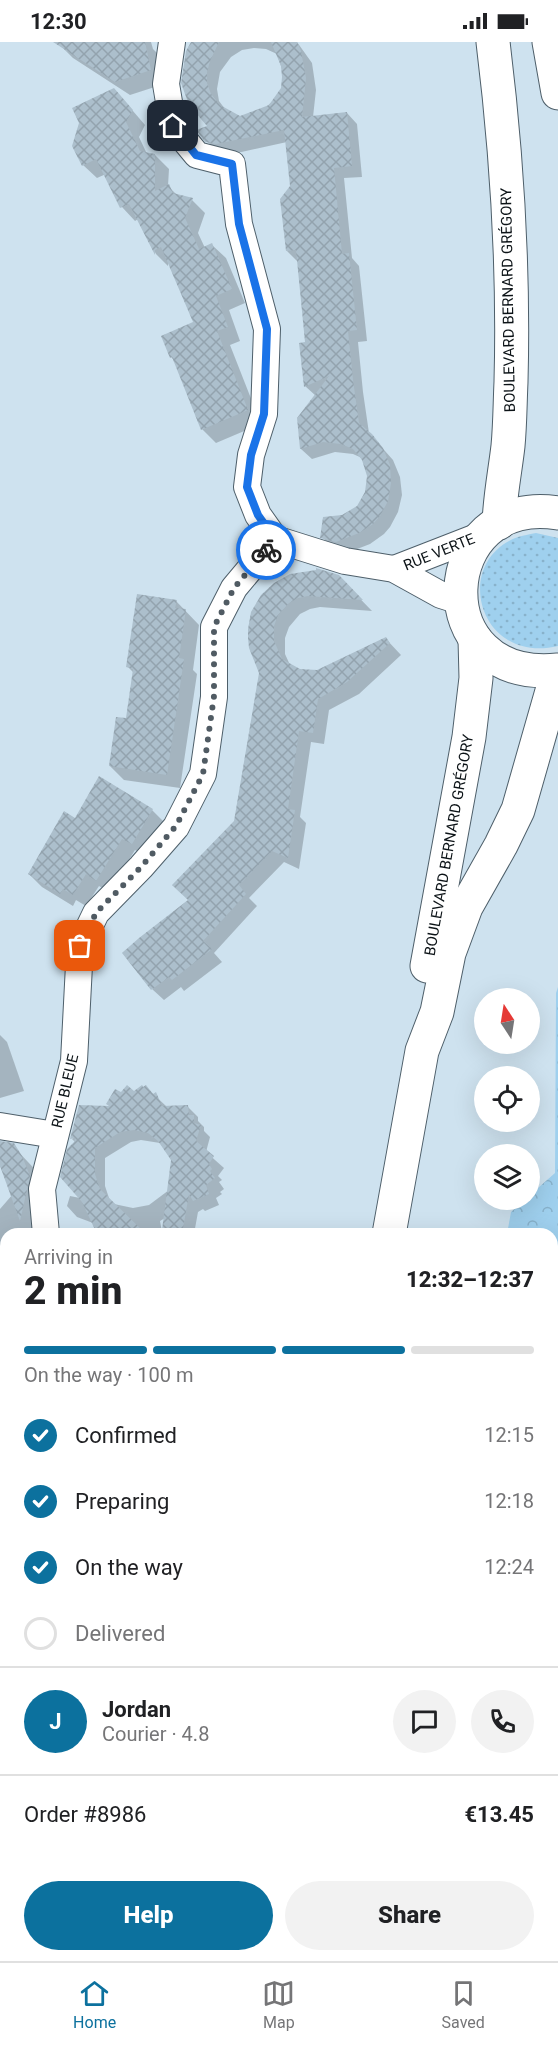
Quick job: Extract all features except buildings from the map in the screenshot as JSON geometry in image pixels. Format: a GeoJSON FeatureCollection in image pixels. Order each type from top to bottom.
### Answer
{"type":"FeatureCollection","features":[{"type":"Feature","properties":{"kind":"street"},"geometry":{"type":"LineString","coordinates":[[172,42],[166,84],[173,126],[196,155],[232,164],[239,224],[267,329],[264,414],[251,455],[247,487],[258,515],[275,539]]}},
{"type":"Feature","properties":{"kind":"street","name":"BOULEVARD BERNARD GRÉGORY"},"geometry":{"type":"LineString","coordinates":[[491,528],[500,497],[508,445],[511,381],[510,235],[493,42]]}},
{"type":"Feature","properties":{"kind":"street"},"geometry":{"type":"LineString","coordinates":[[549,42],[558,93]]}},
{"type":"Feature","properties":{"kind":"street"},"geometry":{"type":"LineString","coordinates":[[558,513],[543,511],[523,513],[491,528],[469,554],[461,576],[460,601],[465,621],[475,639],[492,656],[514,668],[538,672],[558,670]]}},
{"type":"Feature","properties":{"kind":"street","name":"RUE VERTE"},"geometry":{"type":"LineString","coordinates":[[394,569],[491,528]]}},
{"type":"Feature","properties":{"kind":"street","name":"RUE VERTE"},"geometry":{"type":"LineString","coordinates":[[275,539],[345,561],[394,569],[441,595],[460,601]]}},
{"type":"Feature","properties":{"kind":"street","name":"RUE BLEUE"},"geometry":{"type":"LineString","coordinates":[[45,1228],[42,1189],[75,1061],[80,946],[96,913],[141,867],[176,826],[203,774],[214,696],[214,627],[234,588],[275,539]]}},
{"type":"Feature","properties":{"kind":"street","name":"BOULEVARD BERNARD GRÉGORY"},"geometry":{"type":"LineString","coordinates":[[422,1051],[420,1009],[469,737],[476,678],[475,639]]}},
{"type":"Feature","properties":{"kind":"street","name":"BOULEVARD BERNARD GRÉGORY"},"geometry":{"type":"LineString","coordinates":[[390,1228],[422,1051],[437,1012],[449,953],[465,907],[501,845],[518,810],[552,691],[558,678]]}},
{"type":"Feature","properties":{"kind":"street"},"geometry":{"type":"LineString","coordinates":[[0,1126],[56,1135]]}},
{"type":"Feature","properties":{"kind":"green space"},"geometry":{"type":"Polygon","coordinates":[[[536,533],[558,538],[558,646],[531,648],[509,640],[493,626],[483,608],[480,587],[485,567],[497,549],[518,537],[536,533]]]}},
{"type":"Feature","properties":{"kind":"green space"},"geometry":{"type":"Polygon","coordinates":[[[558,987],[558,1228],[508,1228],[513,1210],[540,1210],[540,1186],[555,1173],[556,993],[558,987]]]}},
{"type":"Feature","properties":{"kind":"way so far"},"geometry":{"type":"LineString","coordinates":[[80,946],[96,913],[141,867],[176,826],[203,774],[214,696],[214,627],[234,588],[266,550]]}},
{"type":"Feature","properties":{"kind":"route"},"geometry":{"type":"LineString","coordinates":[[173,126],[196,155],[232,164],[239,224],[267,329],[264,414],[251,455],[247,487],[258,515],[275,539],[266,550]]}}]}
